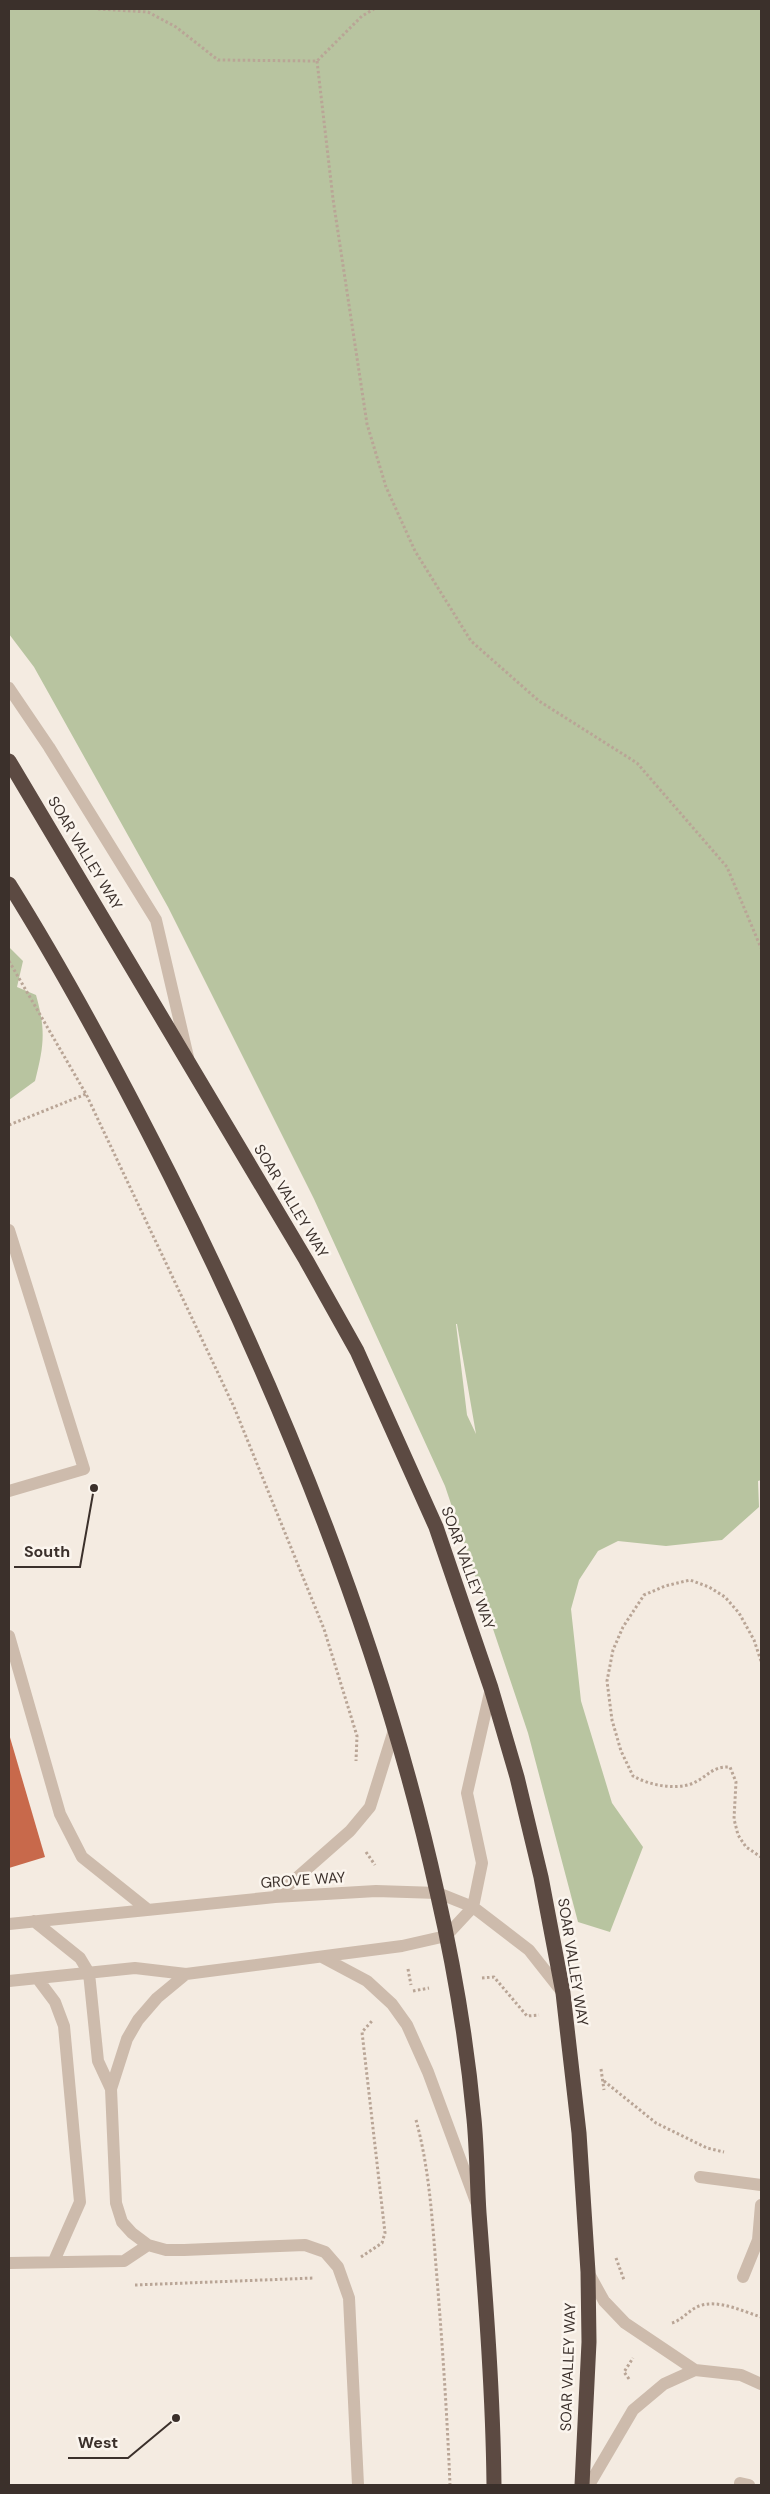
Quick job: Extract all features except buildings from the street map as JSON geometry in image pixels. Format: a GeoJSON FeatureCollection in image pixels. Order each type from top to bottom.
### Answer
{"type":"FeatureCollection","features":[{"type":"Feature","properties":{"kind":"highway","name":"SOAR VALLEY WAY"},"geometry":{"type":"LineString","coordinates":[[9,761],[306,1260],[357,1351],[436,1527],[491,1688],[517,1777],[541,1877],[563,1993],[579,2133],[588,2272],[589,2342],[582,2485]]}},
{"type":"Feature","properties":{"kind":"highway"},"geometry":{"type":"LineString","coordinates":[[9,884],[43,938],[126,1088],[224,1285],[310,1486],[360,1623],[394,1730],[420,1819],[438,1893],[460,2009],[474,2119],[478,2209],[494,2422],[494,2485]]}},
{"type":"Feature","properties":{"kind":"street"},"geometry":{"type":"LineString","coordinates":[[9,688],[49,747],[156,920],[190,1065]]}},
{"type":"Feature","properties":{"kind":"street"},"geometry":{"type":"LineString","coordinates":[[9,1230],[84,1469],[9,1491]]}},
{"type":"Feature","properties":{"kind":"street"},"geometry":{"type":"LineString","coordinates":[[9,1636],[64,1822],[82,1857],[146,1909]]}},
{"type":"Feature","properties":{"kind":"street"},"geometry":{"type":"LineString","coordinates":[[9,1981],[135,1968],[186,1974],[402,1946],[446,1936],[473,1908],[482,1863],[467,1793],[491,1688]]}},
{"type":"Feature","properties":{"kind":"street"},"geometry":{"type":"LineString","coordinates":[[275,1897],[350,1830],[370,1807],[394,1730]]}},
{"type":"Feature","properties":{"kind":"street","name":"GROVE WAY"},"geometry":{"type":"LineString","coordinates":[[9,1924],[275,1897],[376,1891],[438,1893],[473,1908],[529,1950],[563,1993]]}},
{"type":"Feature","properties":{"kind":"street"},"geometry":{"type":"LineString","coordinates":[[34,1921],[80,1958],[89,1973],[98,2060],[111,2089]]}},
{"type":"Feature","properties":{"kind":"street"},"geometry":{"type":"LineString","coordinates":[[322,1957],[367,1981],[392,2004],[407,2025],[428,2072],[478,2209]]}},
{"type":"Feature","properties":{"kind":"street"},"geometry":{"type":"LineString","coordinates":[[186,1974],[157,1998],[138,2020],[127,2039],[111,2089],[116,2203],[122,2222],[132,2233],[148,2245],[166,2250],[305,2246],[325,2252],[338,2267],[349,2298],[358,2485]]}},
{"type":"Feature","properties":{"kind":"street"},"geometry":{"type":"LineString","coordinates":[[37,1978],[56,2002],[64,2026],[80,2202],[54,2261]]}},
{"type":"Feature","properties":{"kind":"street"},"geometry":{"type":"LineString","coordinates":[[700,2177],[761,2185]]}},
{"type":"Feature","properties":{"kind":"street"},"geometry":{"type":"LineString","coordinates":[[742,2277],[758,2240],[761,2205]]}},
{"type":"Feature","properties":{"kind":"street"},"geometry":{"type":"LineString","coordinates":[[9,2263],[124,2261],[148,2245]]}},
{"type":"Feature","properties":{"kind":"street"},"geometry":{"type":"LineString","coordinates":[[588,2272],[604,2301],[625,2323],[695,2370],[741,2375],[761,2384]]}},
{"type":"Feature","properties":{"kind":"street"},"geometry":{"type":"LineString","coordinates":[[589,2485],[633,2410],[664,2384],[695,2370]]}},
{"type":"Feature","properties":{"kind":"street"},"geometry":{"type":"LineString","coordinates":[[740,2485],[740,2483],[749,2485]]}},
{"type":"Feature","properties":{"kind":"path"},"geometry":{"type":"LineString","coordinates":[[98,9],[148,12],[176,27],[218,60],[317,61],[362,16],[374,9]]}},
{"type":"Feature","properties":{"kind":"path"},"geometry":{"type":"LineString","coordinates":[[317,61],[333,199],[367,424],[386,487],[415,551],[471,640],[539,701],[637,763],[728,867],[761,948]]}},
{"type":"Feature","properties":{"kind":"path"},"geometry":{"type":"LineString","coordinates":[[9,961],[86,1094],[234,1407],[324,1629],[357,1736],[355,1765]]}},
{"type":"Feature","properties":{"kind":"path"},"geometry":{"type":"LineString","coordinates":[[9,1125],[86,1094]]}},
{"type":"Feature","properties":{"kind":"path"},"geometry":{"type":"LineString","coordinates":[[761,1662],[754,1640],[739,1613],[725,1597],[709,1587],[690,1580],[665,1586],[644,1596],[623,1626],[614,1650],[607,1681],[612,1720],[621,1751],[633,1776],[656,1784],[690,1784],[714,1768],[730,1767],[736,1782],[734,1819],[738,1835],[746,1848],[761,1857]]}},
{"type":"Feature","properties":{"kind":"path"},"geometry":{"type":"LineString","coordinates":[[350,1830],[375,1864],[376,1891]]}},
{"type":"Feature","properties":{"kind":"path"},"geometry":{"type":"LineString","coordinates":[[379,2024],[376,2016],[412,1991],[402,1946]]}},
{"type":"Feature","properties":{"kind":"path"},"geometry":{"type":"LineString","coordinates":[[603,2081],[656,2123],[707,2148],[725,2152]]}},
{"type":"Feature","properties":{"kind":"path"},"geometry":{"type":"LineString","coordinates":[[416,2119],[423,2146],[434,2235],[444,2362],[450,2485]]}},
{"type":"Feature","properties":{"kind":"path"},"geometry":{"type":"LineString","coordinates":[[669,2324],[681,2320],[697,2307],[714,2304],[761,2316]]}},
{"type":"Feature","properties":{"kind":"green space"},"geometry":{"type":"Polygon","coordinates":[[[9,9],[761,9],[761,1480],[758,1481],[759,1507],[722,1540],[666,1546],[618,1541],[598,1551],[579,1580],[571,1609],[581,1701],[612,1803],[643,1847],[610,1932],[578,1922],[528,1733],[445,1486],[314,1199],[168,907],[34,667],[9,634],[9,9]],[[457,1324],[467,1415],[476,1434],[457,1324]]]}},
{"type":"Feature","properties":{"kind":"green space"},"geometry":{"type":"Polygon","coordinates":[[[9,947],[23,961],[17,987],[36,995],[43,1038],[35,1081],[9,1100],[9,947]]]}},
{"type":"Feature","properties":{"kind":"place","name":"South"},"geometry":{"type":"Point","coordinates":[94,1488]}},
{"type":"Feature","properties":{"kind":"place","name":"West"},"geometry":{"type":"Point","coordinates":[176,2418]}}]}
